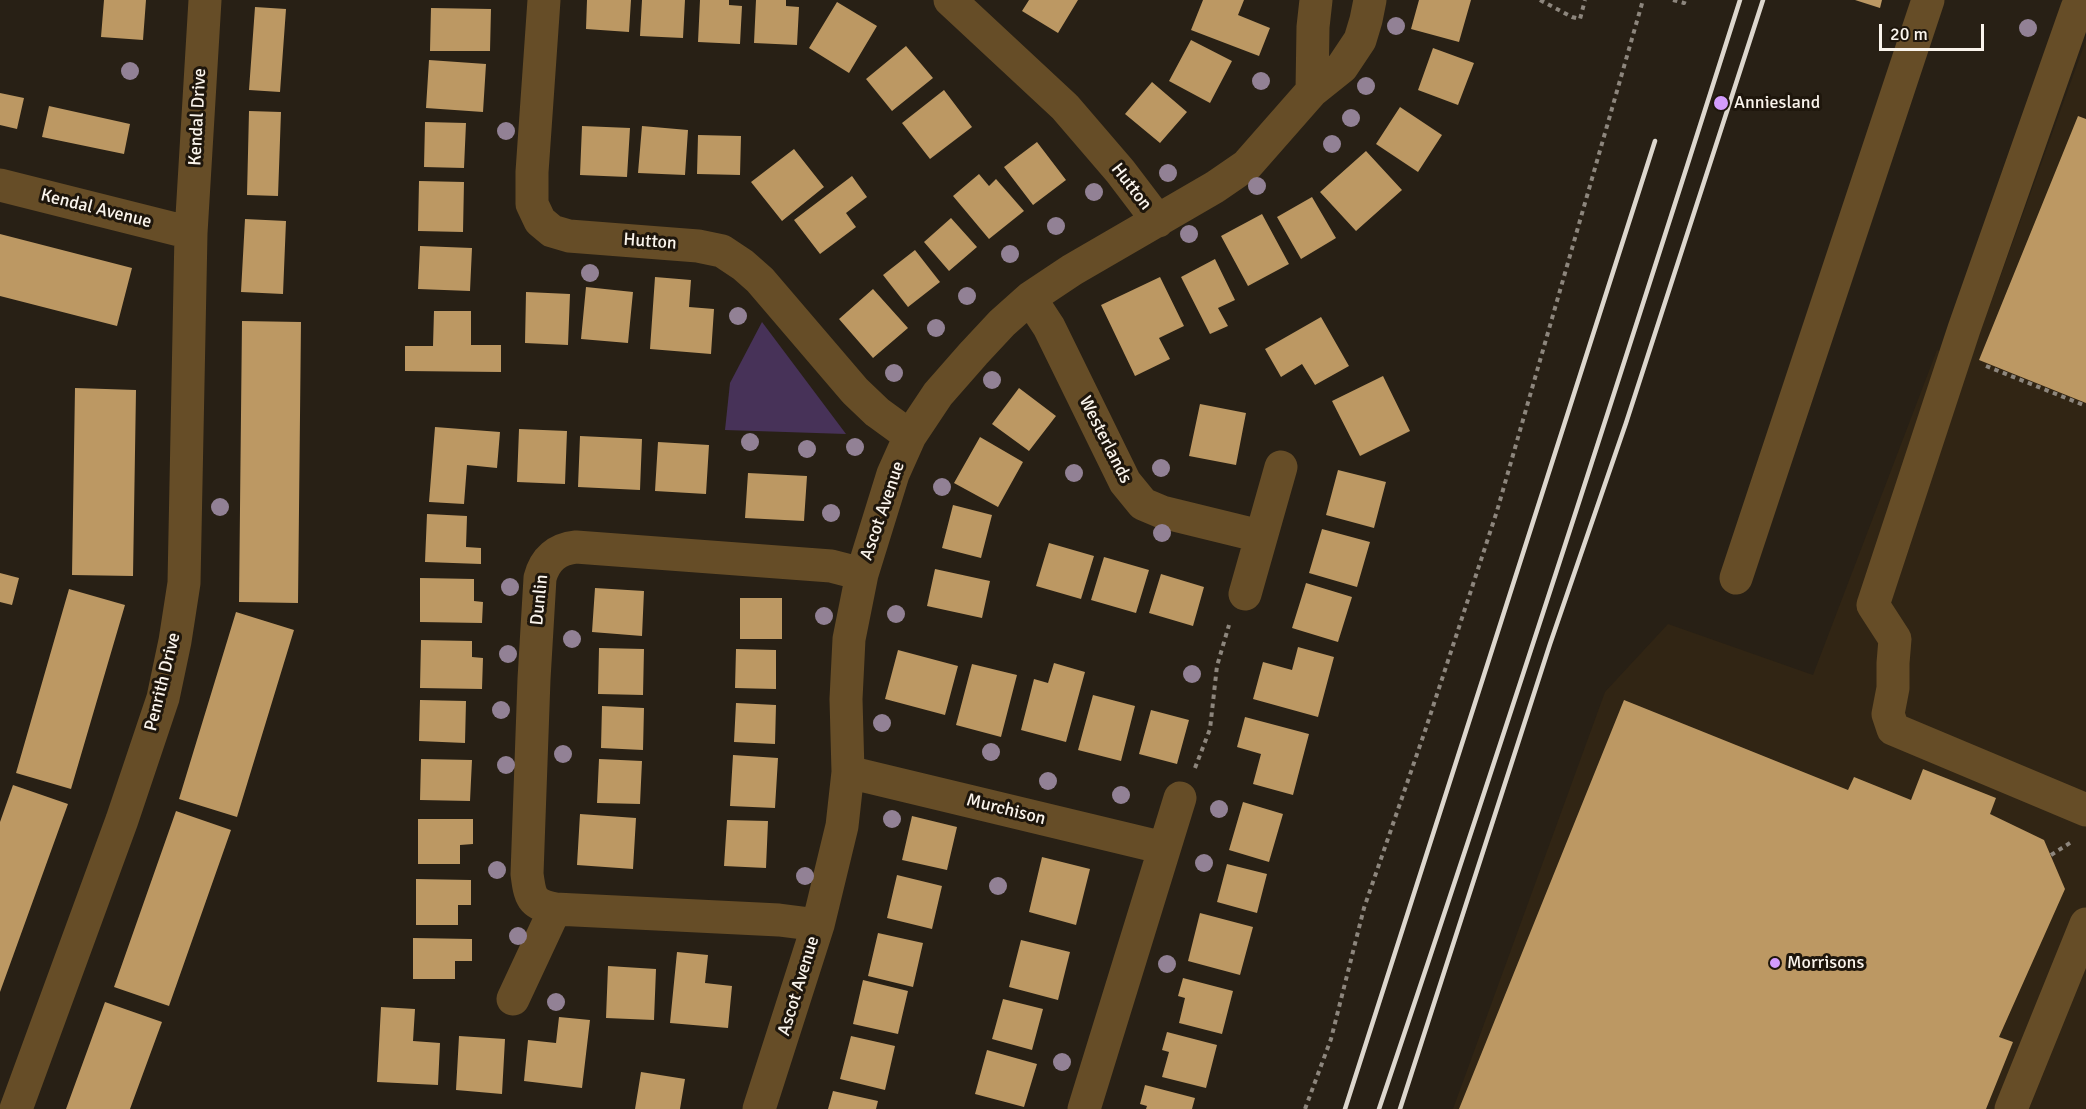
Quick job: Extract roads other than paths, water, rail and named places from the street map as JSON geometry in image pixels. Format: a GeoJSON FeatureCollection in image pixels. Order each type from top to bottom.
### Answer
{"type":"FeatureCollection","features":[{"type":"Feature","properties":{"kind":"street","name":"Kendal Drive"},"geometry":{"type":"LineString","coordinates":[[191,233],[205,0]]}},
{"type":"Feature","properties":{"kind":"street","name":"Hutton"},"geometry":{"type":"LineString","coordinates":[[544,0],[532,172],[532,204],[540,221],[552,231],[569,236],[698,246],[722,251],[760,280],[855,391],[877,412],[910,436]]}},
{"type":"Feature","properties":{"kind":"street","name":"Hutton"},"geometry":{"type":"LineString","coordinates":[[951,0],[1065,107],[1120,171],[1158,221]]}},
{"type":"Feature","properties":{"kind":"street"},"geometry":{"type":"LineString","coordinates":[[1312,91],[1312,27],[1316,0]]}},
{"type":"Feature","properties":{"kind":"street","name":"Ascot Avenue"},"geometry":{"type":"LineString","coordinates":[[759,1109],[818,925],[842,826],[848,772],[846,699],[849,639],[862,574],[893,474],[910,436],[938,394],[1002,323],[1030,298],[1072,270],[1215,187],[1247,165],[1312,91],[1342,67],[1360,40],[1370,0]]}},
{"type":"Feature","properties":{"kind":"street"},"geometry":{"type":"LineString","coordinates":[[1736,578],[1928,0]]}},
{"type":"Feature","properties":{"kind":"street"},"geometry":{"type":"LineString","coordinates":[[2079,7],[1964,329],[1873,605],[1895,639],[1893,688],[1888,714],[1893,729],[2086,810]]}},
{"type":"Feature","properties":{"kind":"street","name":"Kendal Avenue"},"geometry":{"type":"LineString","coordinates":[[0,185],[191,233]]}},
{"type":"Feature","properties":{"kind":"street","name":"Penrith Drive"},"geometry":{"type":"LineString","coordinates":[[16,1109],[122,820],[163,698],[173,652],[184,583],[191,233]]}},
{"type":"Feature","properties":{"kind":"street","name":"Westerlands"},"geometry":{"type":"LineString","coordinates":[[1030,298],[1049,327],[1125,482],[1143,504],[1162,512],[1260,536]]}},
{"type":"Feature","properties":{"kind":"street"},"geometry":{"type":"LineString","coordinates":[[1245,594],[1281,467]]}},
{"type":"Feature","properties":{"kind":"street","name":"Dunlin"},"geometry":{"type":"LineString","coordinates":[[818,925],[780,920],[555,909],[543,907],[535,902],[529,894],[527,874],[540,578],[544,565],[563,549],[576,547],[831,566],[862,574]]}},
{"type":"Feature","properties":{"kind":"street","name":"Murchison"},"geometry":{"type":"LineString","coordinates":[[848,772],[1164,848]]}},
{"type":"Feature","properties":{"kind":"street"},"geometry":{"type":"LineString","coordinates":[[1084,1109],[1180,798]]}},
{"type":"Feature","properties":{"kind":"street"},"geometry":{"type":"LineString","coordinates":[[513,999],[555,909]]}},
{"type":"Feature","properties":{"kind":"street"},"geometry":{"type":"LineString","coordinates":[[2011,1109],[2086,924]]}},
{"type":"Feature","properties":{"kind":"railway"},"geometry":{"type":"LineString","coordinates":[[1379,1109],[1562,556],[1740,0]]}},
{"type":"Feature","properties":{"kind":"railway"},"geometry":{"type":"LineString","coordinates":[[1400,1109],[1550,644],[1626,423],[1763,0]]}},
{"type":"Feature","properties":{"kind":"railway"},"geometry":{"type":"LineString","coordinates":[[1345,1109],[1655,141]]}},
{"type":"Feature","properties":{"kind":"place","name":"Anniesland"},"geometry":{"type":"Point","coordinates":[1721,103]}},
{"type":"Feature","properties":{"kind":"place","name":"Morrisons"},"geometry":{"type":"Point","coordinates":[1775,963]}}]}
